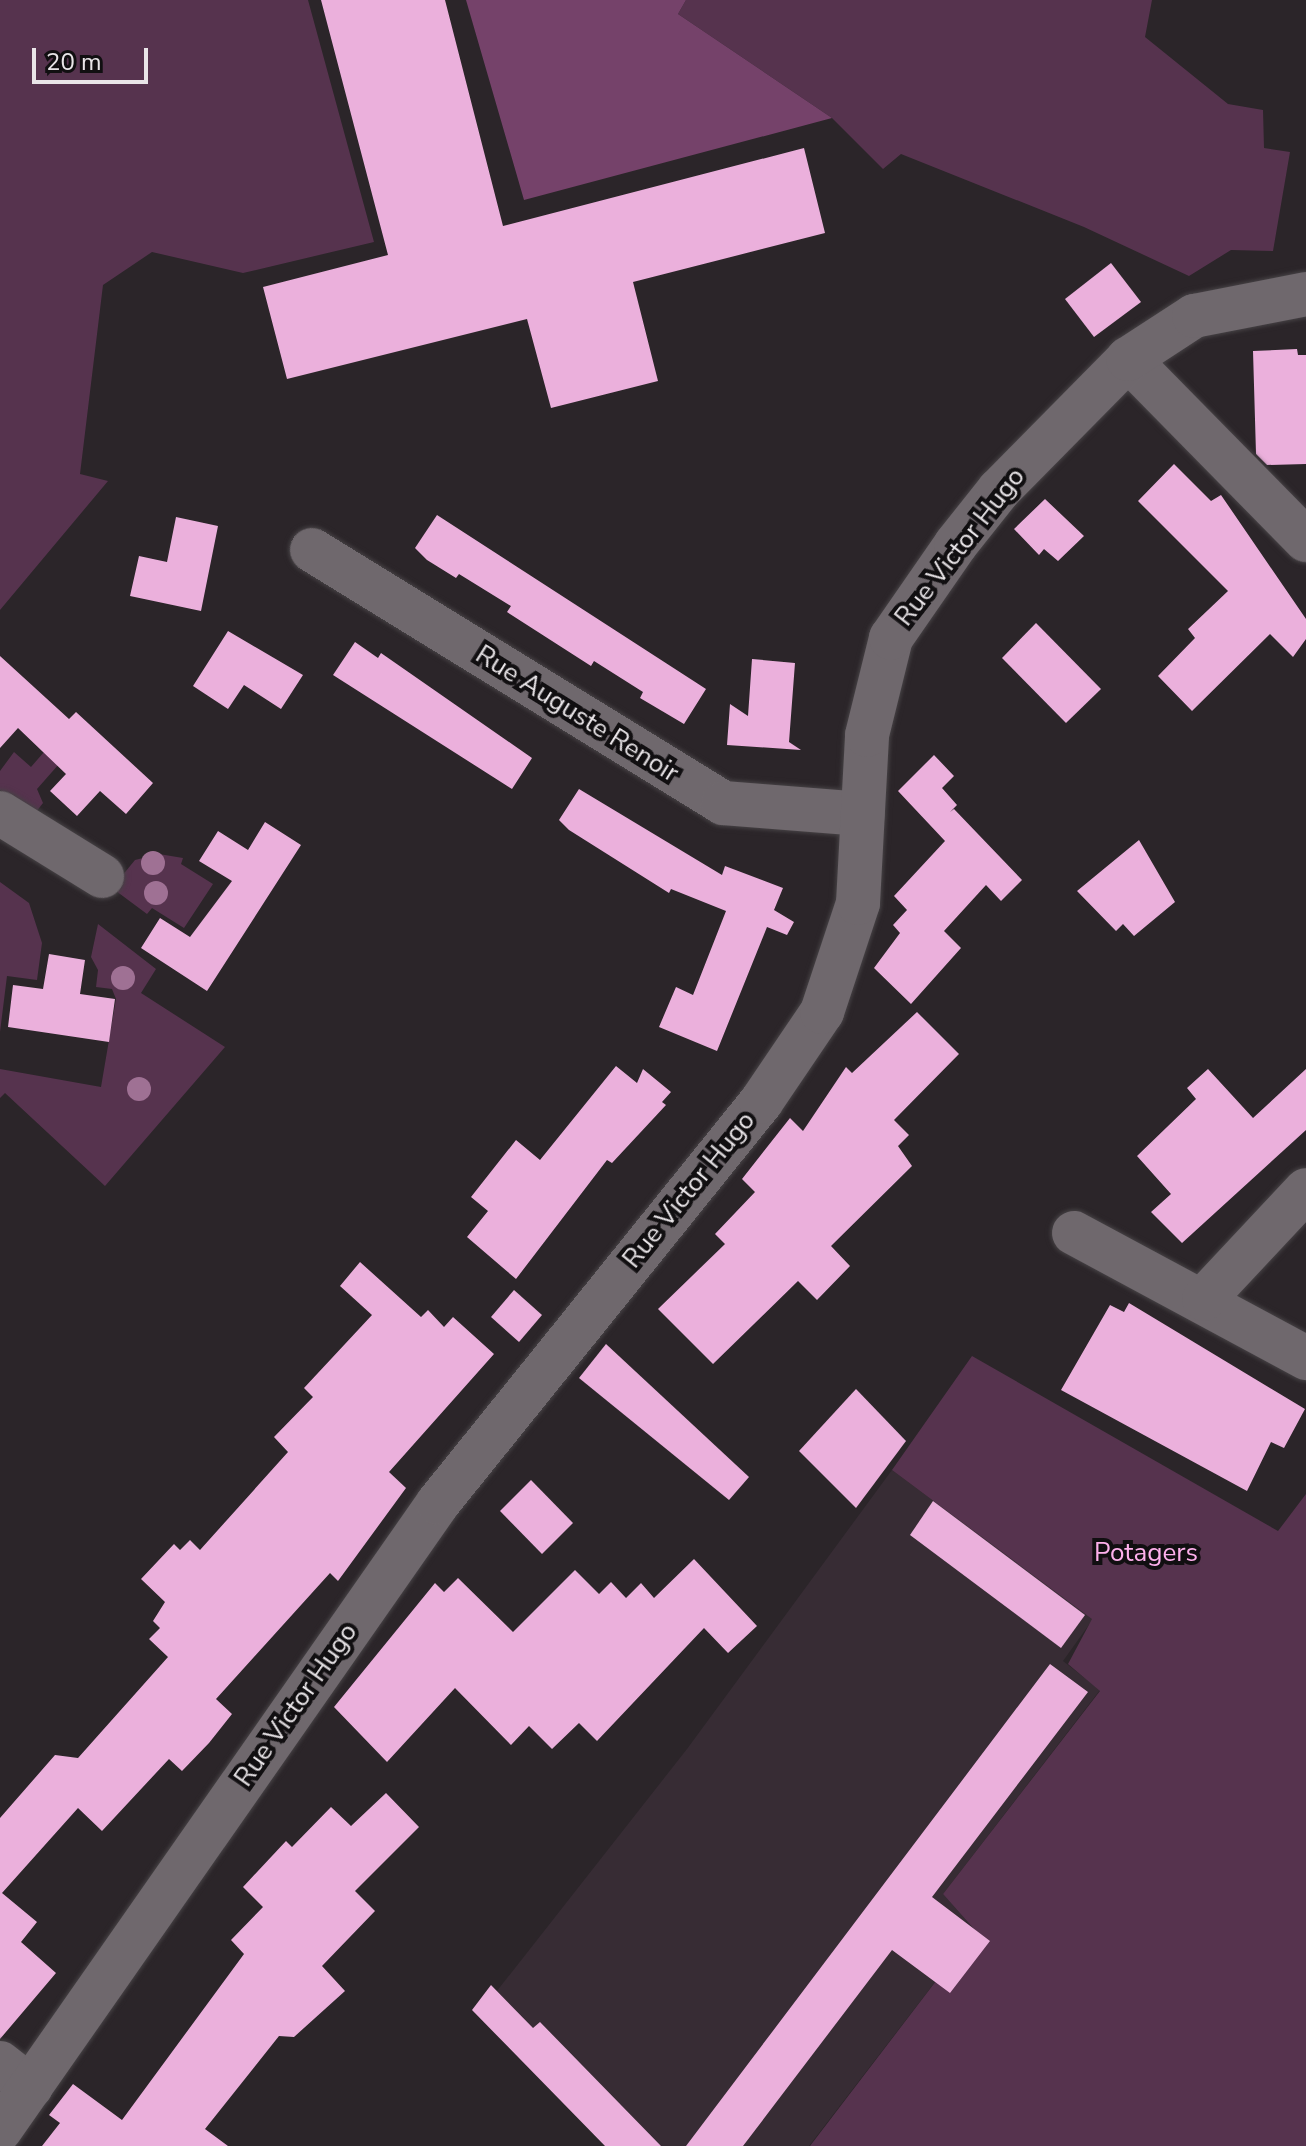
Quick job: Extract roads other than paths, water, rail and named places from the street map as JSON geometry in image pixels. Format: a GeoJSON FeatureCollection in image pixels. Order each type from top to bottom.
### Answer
{"type":"FeatureCollection","features":[{"type":"Feature","properties":{"kind":"street","name":"Rue Victor Hugo"},"geometry":{"type":"LineString","coordinates":[[0,2130],[15,2075],[438,1503],[761,1102],[822,1012],[858,903],[867,735],[891,638],[999,490],[1128,359],[1194,316],[1306,294]]}},
{"type":"Feature","properties":{"kind":"street"},"geometry":{"type":"LineString","coordinates":[[1128,359],[1306,540]]}},
{"type":"Feature","properties":{"kind":"street","name":"Rue Auguste Renoir"},"geometry":{"type":"LineString","coordinates":[[312,550],[723,803],[863,814]]}},
{"type":"Feature","properties":{"kind":"street"},"geometry":{"type":"LineString","coordinates":[[0,813],[102,876]]}},
{"type":"Feature","properties":{"kind":"street"},"geometry":{"type":"LineString","coordinates":[[1204,1299],[1306,1190]]}},
{"type":"Feature","properties":{"kind":"street"},"geometry":{"type":"LineString","coordinates":[[1074,1233],[1204,1299],[1306,1358]]}},
{"type":"Feature","properties":{"kind":"park label","name":"Potagers"},"geometry":{"type":"Point","coordinates":[1146,1553]}}]}
